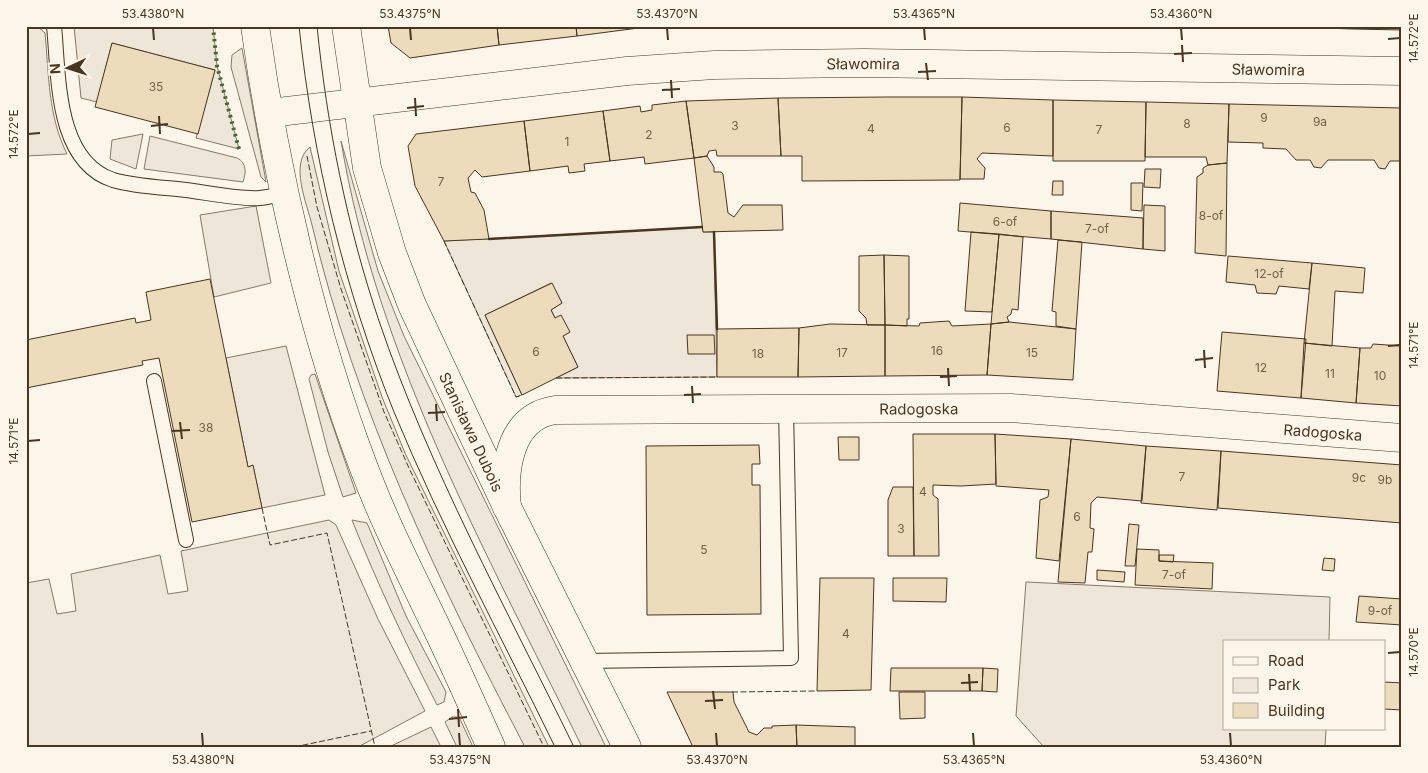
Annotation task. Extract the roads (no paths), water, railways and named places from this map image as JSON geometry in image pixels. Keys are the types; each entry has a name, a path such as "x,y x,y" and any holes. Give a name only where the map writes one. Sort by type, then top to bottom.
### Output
{"street":[{"path":"255,26 286,193 312,303 364,468 384,518 492,747"},
{"name":"Stanisława Dubois","path":"346,26 367,168 392,253 432,352 507,508 627,747"},
{"name":"Sławomira","path":"356,102 627,71 746,64 920,63 1402,71"},
{"path":"270,113 356,102"},
{"name":"Radogoska","path":"507,508 505,481 507,461 514,444 527,424 541,413 548,411 595,409 1011,408 1402,438"}],"lane":[{"path":"54,26 62,112 67,129 88,164 99,172 112,179 133,184 200,192 258,198 286,193"},
{"path":"154,381 186,540"},
{"path":"584,661 791,658 786,408"}],"tram line":[{"path":"299,26 305,76 322,174 346,270 376,365 431,497 555,747"},
{"path":"317,26 326,101 340,175 357,249 379,321 399,376 445,484 574,747"}]}
